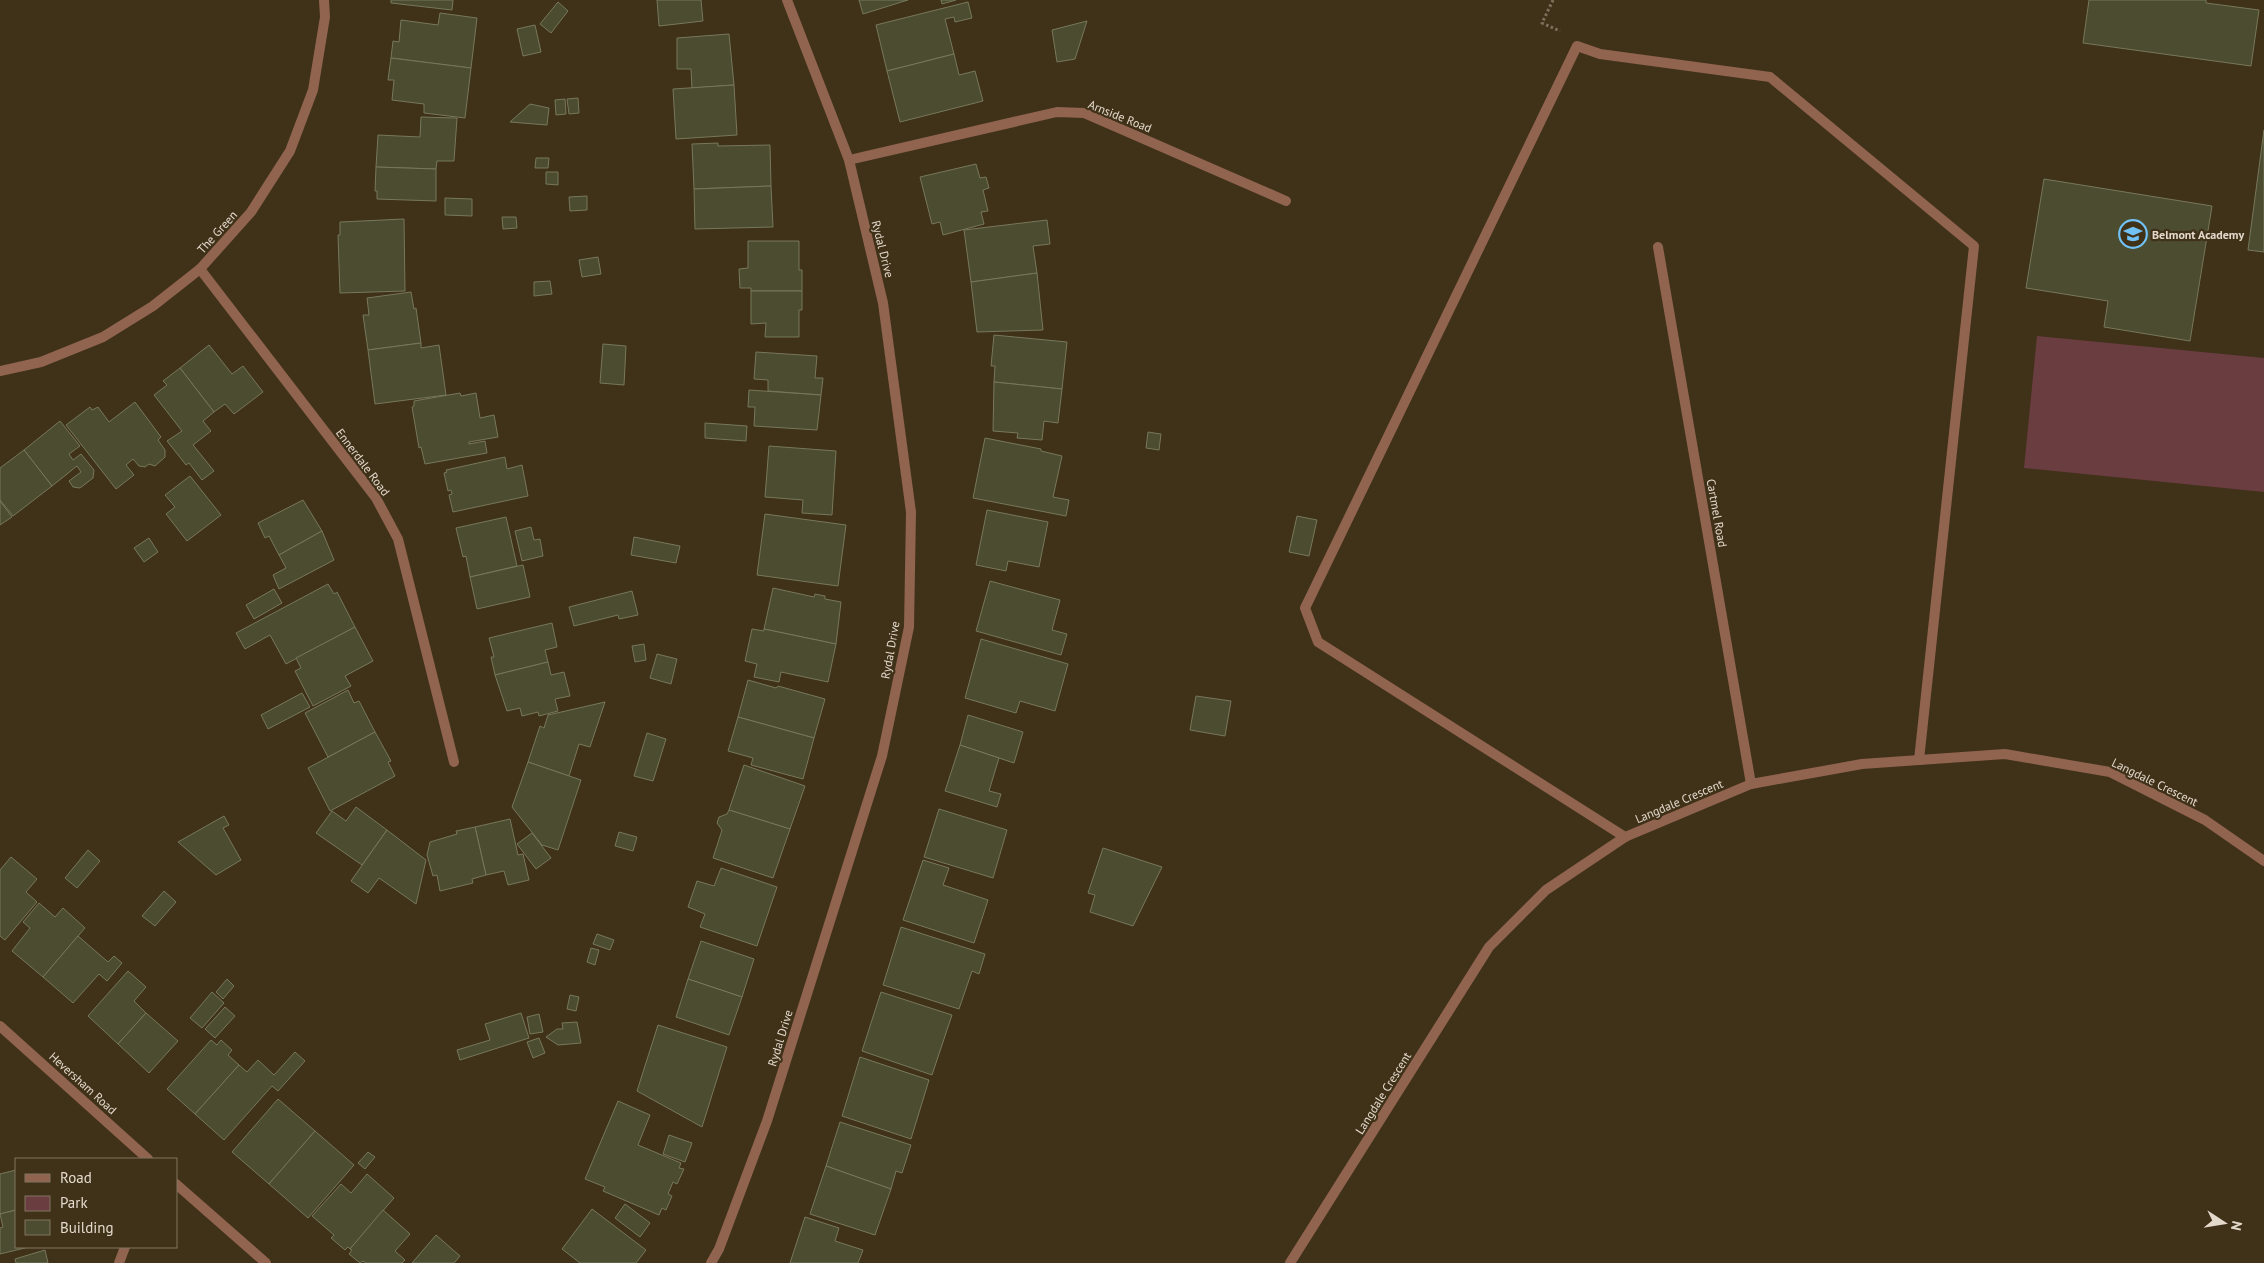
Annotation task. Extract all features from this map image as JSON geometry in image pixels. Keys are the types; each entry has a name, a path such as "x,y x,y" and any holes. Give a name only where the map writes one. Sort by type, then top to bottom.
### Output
{"street":[{"name":"The Green","path":"0,371 41,362 103,337 152,306 200,269 251,212 290,151 314,90 325,17 324,0"},
{"name":"Rydal Drive","path":"711,1263 719,1249 767,1121 882,756 909,627 911,512 883,303 849,160 787,0"},
{"path":"1625,837 1318,642 1305,608 1577,46 1600,54 1770,77 1974,246 1919,760"},
{"name":"Arnside Road","path":"849,160 1057,112 1084,114 1286,201"},
{"name":"Cartmel Road","path":"1658,247 1751,784"},
{"name":"Ennerdale Road","path":"200,269 376,498 398,539 454,762"},
{"name":"Langdale Crescent","path":"1290,1263 1489,947 1546,890 1625,837 1751,784 1862,764 2005,754 2110,772 2205,820 2264,861"},
{"name":"Heversham Road","path":"0,1026 147,1158"},
{"path":"178,1186 266,1263"},
{"path":"119,1263 125,1248"}],"path":[{"path":"1553,0 1542,23 1572,36 1577,46"}],"green space":[{"path":"2037,336 2264,358 2264,492 2024,468"}],"building":[{"path":"391,0 453,0 452,10 391,3"},
{"path":"657,0 701,0 703,21 659,26"},
{"path":"859,0 908,0 863,14"},
{"path":"941,0 956,0 942,4"},
{"path":"2089,0 2206,0 2206,3 2259,10 2251,66 2083,43"},
{"path":"558,2 568,11 551,33 540,24"},
{"path":"968,2 972,18 955,22 954,17 945,19 954,54 887,71 876,25"},
{"path":"440,13 477,18 471,68 391,58 393,41 399,42 401,20 438,25"},
{"path":"1087,21 1075,59 1057,62 1052,30"},
{"path":"535,25 541,52 523,56 517,29"},
{"path":"729,34 734,85 692,88 691,69 677,69 677,38"},
{"path":"954,54 959,75 975,71 983,101 900,122 887,71"},
{"path":"391,58 471,68 465,118 424,113 424,104 392,100 394,80 388,80"},
{"path":"734,85 737,135 676,139 673,89"},
{"path":"578,98 579,113 569,114 567,99"},
{"path":"565,99 566,114 556,115 555,100"},
{"path":"530,104 549,108 547,125 510,122"},
{"path":"421,117 457,118 454,161 437,161 436,169 376,167 378,135 420,137"},
{"path":"2264,130 2264,252 2248,250"},
{"path":"718,143 718,146 770,145 771,186 694,189 692,144"},
{"path":"536,158 549,158 548,168 535,168"},
{"path":"976,164 980,178 986,177 989,188 983,190 988,211 981,212 984,224 943,235 940,222 932,224 920,177"},
{"path":"376,167 436,169 436,201 377,199 377,191 375,191"},
{"path":"546,172 558,172 558,185 546,184"},
{"path":"2044,179 2212,206 2190,341 2104,327 2108,301 2026,288"},
{"path":"771,186 773,227 695,229 694,189"},
{"path":"587,196 587,210 570,211 569,197"},
{"path":"445,198 472,199 472,216 445,215"},
{"path":"502,217 516,217 517,228 503,229"},
{"path":"404,219 405,291 340,293 338,235 340,235 340,222"},
{"path":"1047,220 1050,244 1033,246 1037,273 971,282 964,230"},
{"path":"748,241 799,241 799,270 802,270 802,291 751,291 751,288 740,288 739,269 748,268"},
{"path":"598,257 601,274 582,277 579,260"},
{"path":"1037,273 1043,330 977,332 971,282"},
{"path":"550,281 552,294 534,296 534,282"},
{"path":"751,291 802,291 802,310 799,310 799,337 765,337 766,323 751,324"},
{"path":"411,292 414,309 416,308 421,343 368,350 363,315 369,315 367,298"},
{"path":"994,335 1067,342 1062,389 994,382 995,366 991,366"},
{"path":"421,343 421,348 439,345 446,395 375,404 368,350"},
{"path":"603,344 626,346 624,385 600,383"},
{"path":"209,345 232,374 243,366 263,392 234,414 225,404 214,412 180,368"},
{"path":"756,352 817,356 815,378 823,378 821,395 768,391 768,380 754,379"},
{"path":"180,368 214,412 203,421 211,431 193,445 214,471 202,480 189,463 186,465 167,441 182,431 154,395 167,385 163,381"},
{"path":"994,382 1062,389 1058,423 1044,421 1042,440 1017,438 1018,433 993,431"},
{"path":"749,390 821,395 817,430 754,426 755,407 748,407"},
{"path":"460,393 461,396 476,393 480,418 494,415 498,437 469,442 469,444 485,441 487,453 425,464 421,447 419,448 412,407 414,406 414,401"},
{"path":"135,402 161,437 158,440 165,450 165,457 155,466 149,464 145,467 139,466 133,459 126,465 134,475 116,489 66,425 90,407 92,410 98,407 109,422"},
{"path":"60,421 80,446 69,454 73,460 81,454 94,470 93,478 80,488 73,487 69,481 81,472 77,466 52,486 24,450"},
{"path":"705,423 747,426 746,441 705,438"},
{"path":"1148,432 1161,434 1159,450 1146,448"},
{"path":"985,438 1041,449 1041,451 1062,456 1053,497 1069,500 1066,516 973,498"},
{"path":"769,446 836,451 832,515 802,513 803,500 765,497"},
{"path":"24,450 52,486 13,516 0,500 0,468"},
{"path":"505,457 507,469 522,465 528,496 453,512 449,495 452,494 451,490 448,491 444,473 447,472 446,470"},
{"path":"190,476 221,515 187,541 166,514 175,507 165,495"},
{"path":"303,500 322,531 279,555 269,536 265,538 258,523"},
{"path":"0,501 12,517 0,525"},
{"path":"987,510 1048,522 1039,567 1008,561 1006,571 976,565"},
{"path":"765,514 846,525 838,586 757,575"},
{"path":"1297,516 1317,520 1309,556 1289,552"},
{"path":"506,517 517,566 470,577 466,556 463,557 456,528"},
{"path":"531,527 534,540 540,539 543,556 522,561 515,531"},
{"path":"322,531 334,560 279,589 273,575 286,568 279,555"},
{"path":"634,537 680,546 676,563 631,555"},
{"path":"149,538 158,552 144,562 134,548"},
{"path":"523,565 530,597 477,609 470,577"},
{"path":"990,581 1060,600 1052,630 1067,634 1061,655 976,631"},
{"path":"328,584 334,594 337,592 355,627 286,664 270,635 245,649 236,633"},
{"path":"773,588 814,597 815,594 825,596 825,599 841,602 836,644 764,629"},
{"path":"274,589 282,603 254,619 246,605"},
{"path":"632,591 638,615 619,619 618,615 574,626 569,607"},
{"path":"552,623 557,647 545,650 548,662 495,675 491,657 494,657 489,638"},
{"path":"355,627 373,661 345,676 351,686 313,706 295,671 301,668 296,658"},
{"path":"752,629 764,631 764,629 836,644 828,682 781,672 779,682 754,677 757,664 745,661"},
{"path":"981,639 1068,664 1055,711 1020,701 1016,713 965,698"},
{"path":"644,644 646,660 635,662 632,646"},
{"path":"657,654 677,659 671,684 650,678"},
{"path":"548,662 551,675 564,672 570,696 555,699 558,711 539,716 538,712 522,716 520,708 507,711 495,675"},
{"path":"748,680 825,699 814,738 738,717"},
{"path":"348,690 354,703 359,701 375,732 328,757 305,713"},
{"path":"302,693 310,707 268,729 261,715"},
{"path":"1196,696 1231,701 1225,736 1190,730"},
{"path":"605,702 590,747 579,744 569,776 528,762 540,726 544,728 548,715"},
{"path":"968,715 1023,732 1014,763 960,745"},
{"path":"738,717 814,738 803,779 751,765 753,758 728,751"},
{"path":"375,732 391,761 388,762 395,776 330,811 308,768"},
{"path":"647,733 666,739 653,781 634,776"},
{"path":"960,745 999,758 989,791 1001,794 997,807 945,791"},
{"path":"528,762 581,780 558,850 542,845 512,807"},
{"path":"744,765 805,786 790,829 729,810"},
{"path":"356,807 387,830 362,865 316,833 332,811 346,821"},
{"path":"939,809 1007,830 993,878 924,857"},
{"path":"729,810 790,829 773,878 713,858 722,830 717,823 719,817 727,814"},
{"path":"224,816 229,825 223,828 241,860 216,875 178,842"},
{"path":"510,819 518,855 523,854 529,880 508,885 504,871 486,875 475,827"},
{"path":"475,827 486,875 472,879 473,883 440,891 437,875 433,876 427,855 430,842 457,834 456,831"},
{"path":"387,830 426,860 416,904 379,878 368,893 351,881"},
{"path":"619,832 637,837 633,851 615,846"},
{"path":"532,833 551,858 536,869 517,844"},
{"path":"1103,848 1162,867 1133,926 1090,912 1095,895 1088,893"},
{"path":"88,850 100,861 77,888 65,878"},
{"path":"11,857 37,879 26,892 37,902 5,940 0,936 0,870"},
{"path":"923,860 949,868 943,885 988,900 974,943 903,920"},
{"path":"721,868 777,887 757,946 700,927 705,914 688,907 697,881 714,886"},
{"path":"164,891 176,902 155,926 142,916"},
{"path":"39,903 55,917 63,908 85,928 43,977 12,951 30,928 23,922"},
{"path":"901,927 985,954 979,974 972,971 959,1009 883,985"},
{"path":"597,934 614,940 610,950 593,944"},
{"path":"78,936 108,962 114,956 122,963 107,981 99,974 73,1003 43,977"},
{"path":"701,941 754,959 742,997 688,979"},
{"path":"591,948 599,950 595,965 587,962"},
{"path":"128,971 146,987 134,1001 146,1013 118,1044 88,1016"},
{"path":"227,979 234,986 223,999 216,992"},
{"path":"688,979 742,997 729,1035 676,1017"},
{"path":"212,992 224,1003 202,1028 190,1018"},
{"path":"881,992 952,1015 932,1075 862,1051"},
{"path":"570,995 579,997 576,1011 567,1009"},
{"path":"225,1007 235,1016 215,1038 205,1029"},
{"path":"146,1013 178,1041 149,1073 118,1044"},
{"path":"521,1013 529,1038 460,1060 457,1050 490,1040 485,1024"},
{"path":"539,1014 543,1032 530,1034 527,1017"},
{"path":"577,1022 581,1043 558,1045 546,1037 557,1029 563,1029 562,1023"},
{"path":"658,1025 727,1047 702,1127 637,1091"},
{"path":"539,1038 545,1053 533,1058 527,1042"},
{"path":"211,1040 217,1045 221,1040 232,1050 228,1055 239,1065 195,1114 167,1089"},
{"path":"295,1052 305,1061 278,1091 272,1086 224,1140 195,1114 239,1065 247,1072 258,1060 274,1075"},
{"path":"860,1057 929,1080 911,1139 842,1116"},
{"path":"278,1099 315,1131 269,1184 232,1152"},
{"path":"618,1101 650,1115 638,1145 681,1163 679,1168 684,1169 677,1184 673,1182 668,1194 672,1196 666,1210 662,1208 659,1215 603,1191 605,1187 585,1179"},
{"path":"840,1122 911,1145 902,1173 896,1171 891,1189 826,1166"},
{"path":"315,1131 354,1165 308,1218 269,1184"},
{"path":"669,1135 692,1143 685,1162 663,1154"},
{"path":"368,1152 375,1157 365,1169 358,1163"},
{"path":"826,1166 891,1189 875,1235 810,1214"},
{"path":"15,1170 15,1210 0,1214 0,1174"},
{"path":"367,1174 394,1198 350,1249 348,1247 345,1250 331,1238 334,1235 312,1216 341,1184 351,1193"},
{"path":"625,1204 650,1223 640,1237 615,1218"},
{"path":"592,1209 646,1250 636,1263 580,1263 562,1249"},
{"path":"15,1210 15,1248 25,1248 0,1254 0,1228 3,1227 0,1214"},
{"path":"383,1210 410,1234 395,1251 405,1260 402,1263 366,1263 363,1261 360,1263 349,1254 352,1250 350,1249"},
{"path":"805,1217 839,1228 835,1241 863,1250 858,1263 790,1263"},
{"path":"436,1235 460,1256 454,1263 412,1263"},
{"path":"45,1250 48,1263 16,1263 15,1259"}],"place":[{"name":"Belmont Academy","path":"2133,234"}]}
